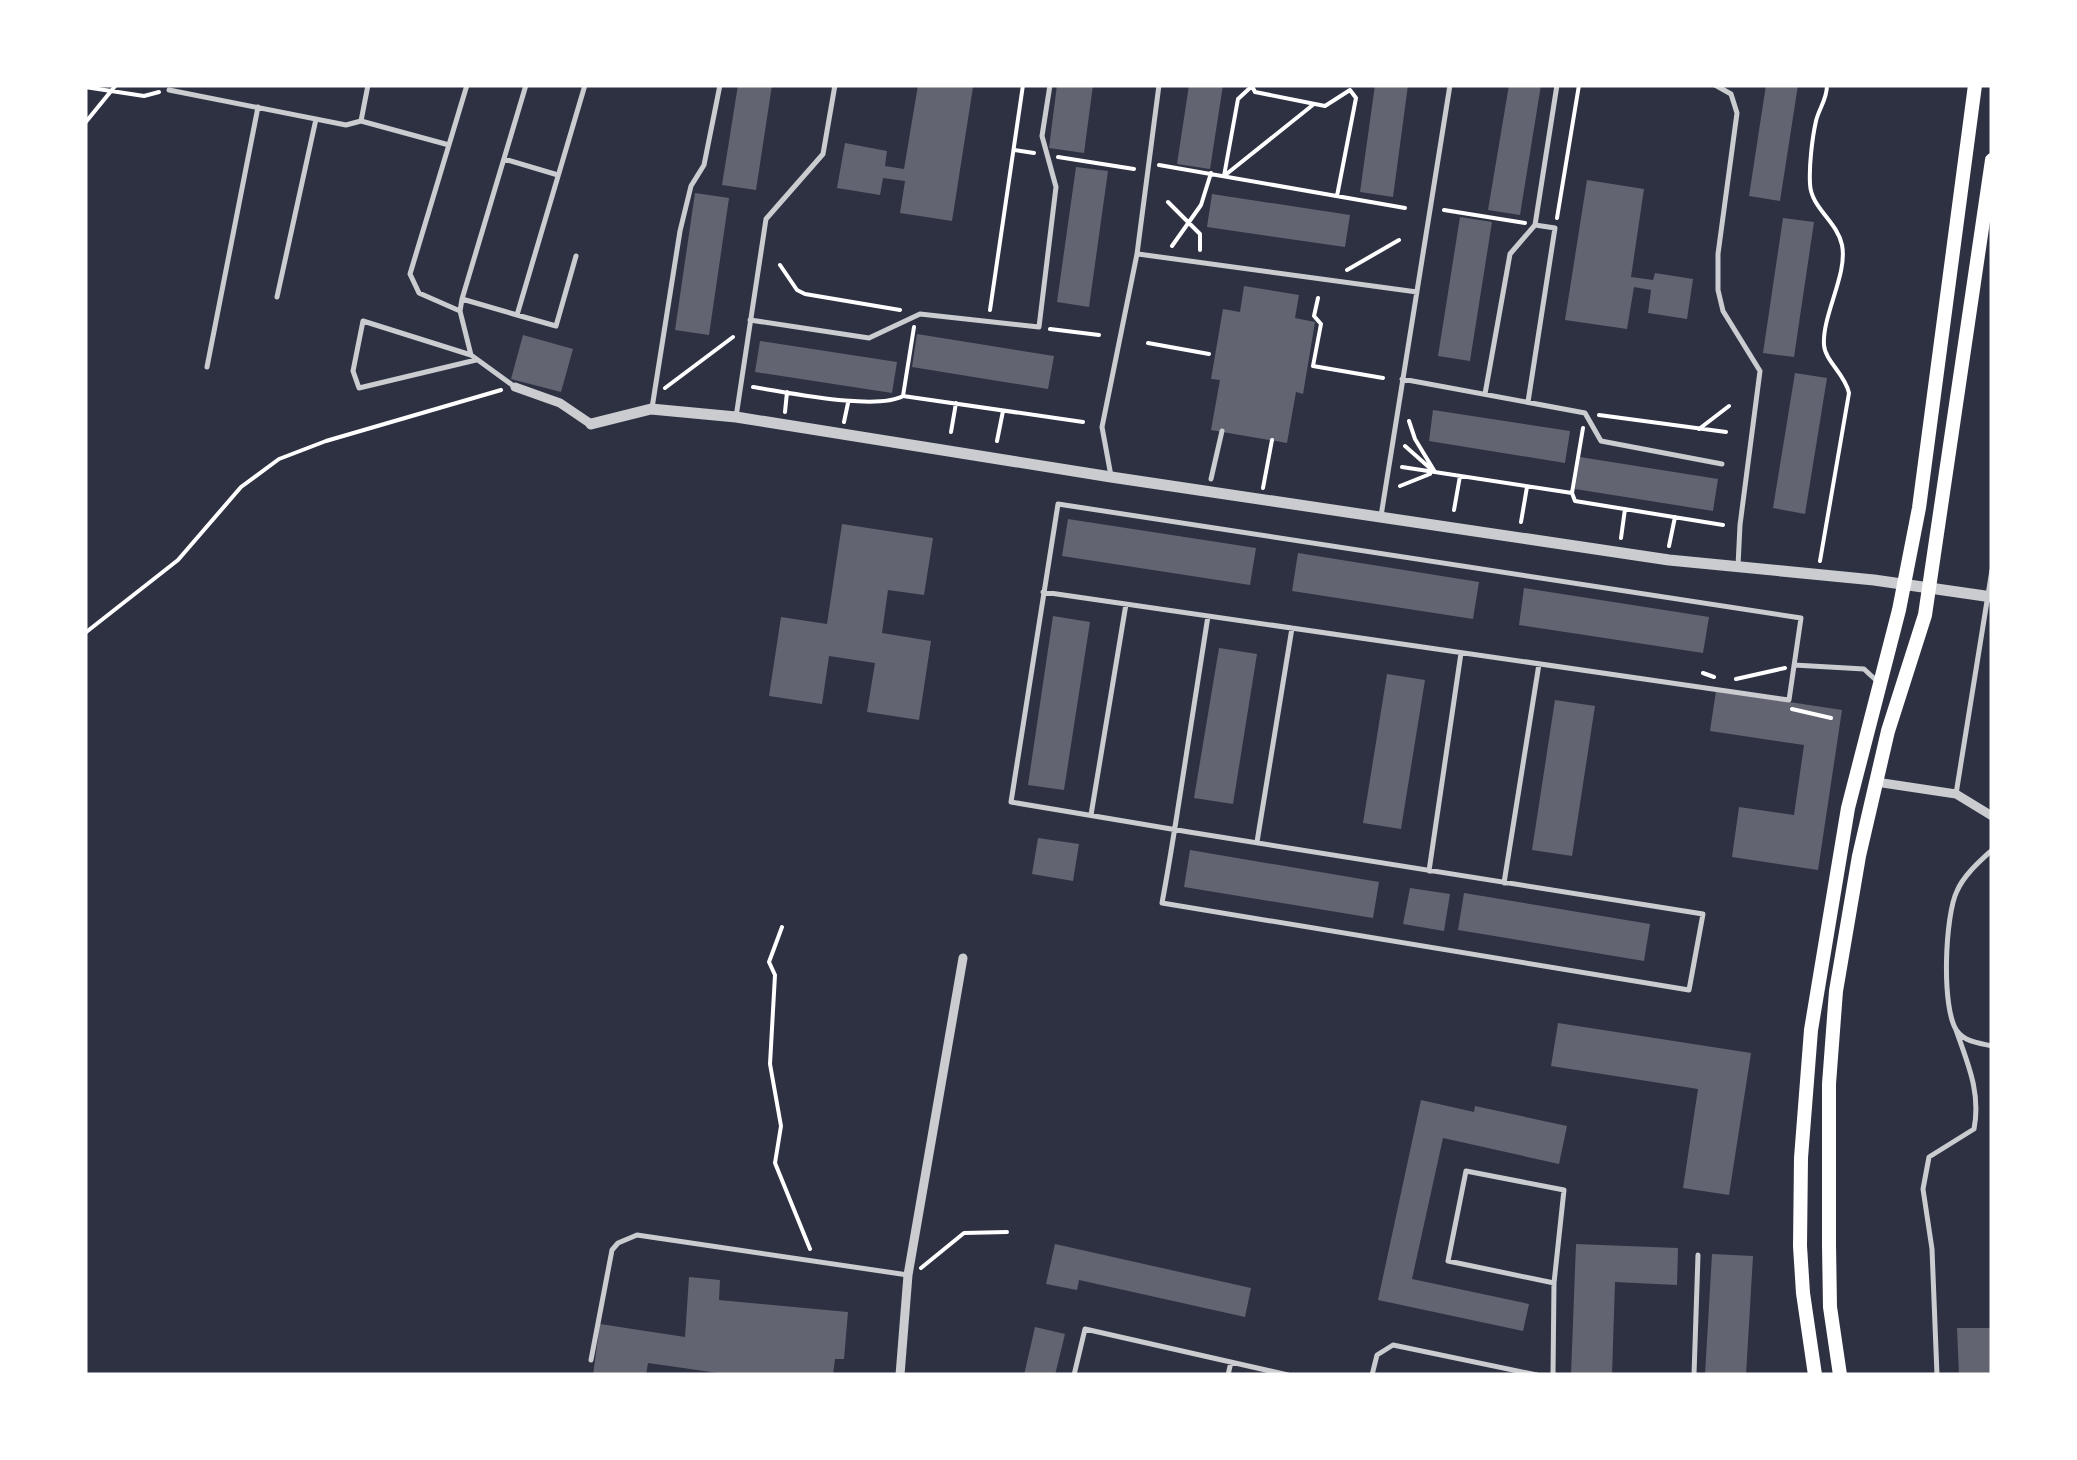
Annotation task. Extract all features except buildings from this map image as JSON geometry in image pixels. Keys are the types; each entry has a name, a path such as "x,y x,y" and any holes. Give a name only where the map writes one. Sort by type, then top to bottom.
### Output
{"main road":[{"path":"1815,1375 1802,1294 1800,1246 1807,1076 1835,875 1903,586 1928,448 1975,85"},
{"path":"1840,1375 1830,1307 1829,1084 1836,991 1876,782 1929,590 1992,160"}],"street":[{"path":"515,386 560,403 591,424 652,409 736,417 1111,477 1738,569 1818,574 1989,597"},
{"path":"1876,782 1956,794 1992,816"},
{"path":"900,1375 908,1275 963,958"}],"lane":[{"path":"361,120 368,85"},
{"path":"460,312 419,292 410,274 467,85"},
{"path":"470,355 460,312 462,299 526,85"},
{"path":"517,316 585,85"},
{"path":"652,409 680,231 691,186 704,165 720,85"},
{"path":"736,417 766,219 823,154 835,85"},
{"path":"750,320 869,338 918,314 1039,327 1056,187 1042,136 1050,85"},
{"path":"1111,477 1102,427 1138,254 1159,85"},
{"path":"1381,516 1450,85"},
{"path":"1486,394 1510,254 1535,224 1557,85"},
{"path":"1715,85 1731,94 1737,113 1718,254 1718,290 1723,311 1760,371 1738,569"},
{"path":"169,90 346,125 361,120 449,146"},
{"path":"207,367 258,107"},
{"path":"277,296 316,119"},
{"path":"504,159 558,176"},
{"path":"1528,402 1555,228 1535,224"},
{"path":"1138,254 1418,292"},
{"path":"462,299 556,326 576,256"},
{"path":"478,360 359,388 353,371 363,321 470,355 478,360 515,386"},
{"path":"1402,378 1585,413 1601,441 1722,464"},
{"path":"1212,479 1222,432"},
{"path":"1044,592 1789,700 1801,618 1058,504 1044,592 1011,802 1174,830 1702,914 1690,990 1162,903 1174,830 1208,616"},
{"path":"1956,794 1992,570"},
{"path":"1091,816 1126,604"},
{"path":"1257,843 1292,628"},
{"path":"1429,870 1461,653"},
{"path":"1504,883 1539,664"},
{"path":"1794,665 1864,669 1878,682"},
{"path":"1937,1375 1932,1249 1923,1189 1928,1156 1974,1129 1978,1109 1976,1088 1950,1009 1951,907 1968,874 1992,850"},
{"path":"1956,1030 1970,1042 1992,1046"},
{"path":"1553,1375 1554,1283 1564,1190 1466,1171 1448,1261 1554,1283"},
{"path":"590,1360 607,1262 618,1242 637,1235 908,1275"},
{"path":"1694,1375 1698,1255"},
{"path":"1074,1375 1084,1329 1288,1375"},
{"path":"1372,1375 1376,1355 1393,1344 1537,1375"},
{"path":"1228,1375 1231,1362"}],"path":[{"path":"988,319 1024,85"},
{"path":"1555,228 1578,85"},
{"path":"1818,574 1848,393 1844,376 1830,360 1824,344 1843,246 1835,226 1815,202 1810,186 1816,118 1828,85"},
{"path":"85,86 114,87 126,94 144,96 169,90"},
{"path":"1224,176 1238,99 1252,86 1255,92 1324,106 1350,90 1356,98 1338,196"},
{"path":"85,123 114,87"},
{"path":"1224,176 1314,104"},
{"path":"1014,150 1134,168"},
{"path":"1154,164 1406,208"},
{"path":"1172,246 1201,205 1211,174"},
{"path":"1168,202 1200,234 1200,250"},
{"path":"1444,210 1535,224"},
{"path":"1347,270 1399,240"},
{"path":"780,265 796,290 804,294 918,314 904,396"},
{"path":"1318,298 1314,316 1320,324 1313,366 1383,378"},
{"path":"1039,327 1099,336"},
{"path":"661,391 733,337"},
{"path":"1148,342 1209,354"},
{"path":"85,633 178,560 240,487 280,459 326,441 515,386"},
{"path":"750,387 848,402 893,402 904,396 1084,422"},
{"path":"784,412 788,392"},
{"path":"844,422 848,402"},
{"path":"951,432 956,403"},
{"path":"1699,429 1729,406"},
{"path":"997,441 1003,411"},
{"path":"1723,525 1575,501 1572,492 1585,413 1726,432"},
{"path":"1409,421 1414,438 1435,472"},
{"path":"1262,488 1272,440"},
{"path":"1404,446 1435,472"},
{"path":"1402,466 1572,492"},
{"path":"1400,486 1435,472"},
{"path":"1454,510 1460,476"},
{"path":"1521,522 1527,486"},
{"path":"1621,538 1625,509"},
{"path":"1670,546 1675,517"},
{"path":"1726,682 1794,665"},
{"path":"1800,712 1831,718"},
{"path":"782,927 769,962 775,975 770,1064 781,1126 774,1163 816,1264"},
{"path":"908,1275 964,1233 1007,1232"}]}
